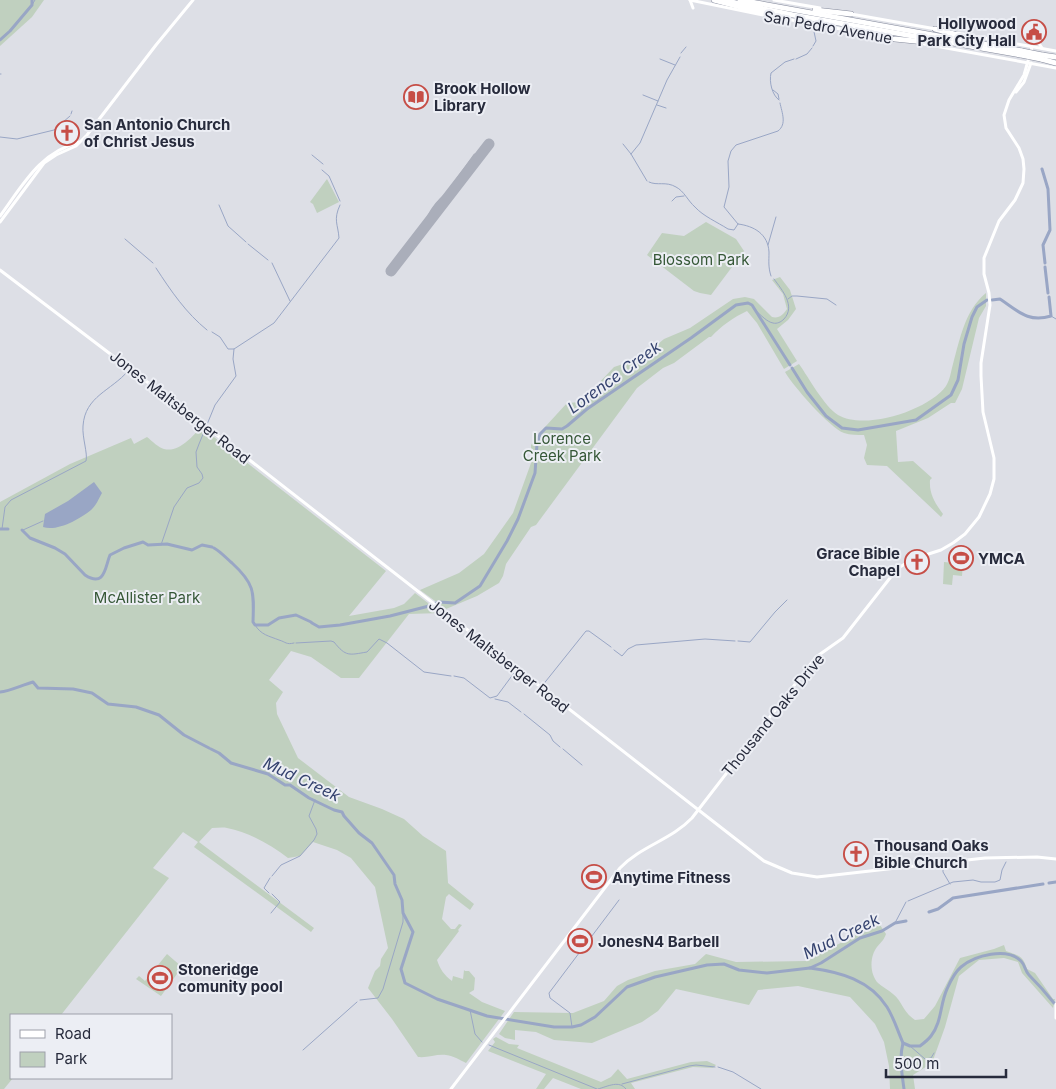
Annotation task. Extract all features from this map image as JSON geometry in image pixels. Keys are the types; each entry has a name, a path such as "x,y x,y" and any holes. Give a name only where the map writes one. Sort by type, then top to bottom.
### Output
{"highway":[{"path":"714,0 786,19"},
{"path":"722,0 989,50 1020,55 1044,53 1056,56"},
{"path":"740,0 1000,47"},
{"path":"758,4 851,14"},
{"path":"935,29 1000,47 1020,55"},
{"path":"895,39 989,50"},
{"path":"1044,53 1056,62"}],"main road":[{"path":"0,216 39,164 80,142 87,135 193,0"},
{"path":"690,0 695,7 706,2"},
{"name":"San Pedro Avenue","path":"690,0 895,39 1020,55 1034,47 1044,53 1056,51"},
{"name":"San Pedro Avenue","path":"774,0 935,29 1020,55 1030,63 1056,68"},
{"path":"1038,42 1044,53"},
{"name":"Thousand Oaks Drive","path":"451,1089 625,862 641,850 672,835 687,823 816,657 844,638 895,572 909,561 941,550 953,543 971,527 985,508 992,489 995,464 983,412 981,390 981,363 990,301 984,274 984,258 999,221 1018,195 1024,178 1024,164 1021,154 1004,121 1007,106 1013,95 1023,84 1034,47"},
{"path":"1040,65 1036,61 1038,53 1041,50 1044,53"},
{"path":"1020,55 1028,70 1040,65"},
{"path":"0,222 47,159"},
{"name":"Jones Maltsberger Road","path":"0,270 202,424 764,861 787,872 810,876 828,876 984,858 1037,857 1056,859"},
{"path":"1056,1004 1056,1018"}],"green space":[{"path":"0,0 44,0 32,17 0,46"},
{"path":"327,179 339,202 317,213 310,202"},
{"name":"Blossom Park","path":"706,222 736,239 744,251 711,295 694,291 647,255 662,233 684,236"},
{"name":"Lorence Creek Park","path":"780,277 790,290 796,309 788,320 777,329 797,361 784,369 757,323 747,311 737,316 711,337 674,363 663,368 637,388 536,525 531,527 506,564 499,583 477,596 446,609 420,590 459,573 484,554 513,513 531,463 531,445 567,403 581,402 614,367 641,358 664,339 690,328 733,299 745,297 754,299 772,317 781,316 787,309 783,294 772,280"},
{"path":"986,293 986,306 979,318 962,389 955,403 951,403 928,418 896,431 898,462 913,461 932,478 930,480 930,490 943,514 941,517 887,466 867,465 864,458 867,445 864,435 851,435 838,430 803,396 785,372 799,364 827,405 838,415 864,421 896,416 926,403 938,395 946,386 968,316"},
{"name":"McAllister Park","path":"201,427 386,571 349,616 394,608 404,604 415,593 441,613 409,614 359,678 341,678 311,657 291,651 269,680 283,692 276,703 277,714 298,758 349,797 404,819 423,836 446,851 448,883 474,904 470,910 449,894 446,897 442,919 451,929 455,929 459,924 462,925 437,960 441,969 452,981 453,976 463,979 464,970 469,971 475,978 474,990 469,993 482,1002 505,1011 466,1063 446,1055 418,1057 368,988 388,948 375,887 351,858 337,850 313,842 300,856 288,858 274,848 243,833 225,828 212,828 199,842 314,928 311,932 194,847 198,842 183,832 153,868 169,878 62,1014 10,1014 10,1079 12,1079 4,1089 0,1089 0,502 70,464 131,438 134,444 147,437 160,447 170,450 185,443"},
{"path":"944,562 953,563 953,568 954,563 963,563 962,576 953,575 952,585 943,584"},
{"path":"875,925 880,925 886,934 873,955 872,970 875,979 896,997 907,1013 915,1020 924,1019 935,1006 960,958 1004,945 1006,951 1020,957 1027,969 1035,973 1053,999 1055,999 1053,1008 1022,973 1018,962 1004,958 979,960 959,976 945,1027 932,1063 913,1075 915,1089 890,1089 889,1066 884,1042 875,1024 850,997 798,986 758,990 749,1005 676,989 658,1011 642,1022 592,1043 554,1040 536,1032 515,1030 515,1040 505,1038 499,1034 514,1012 573,1013 604,1001 617,986 628,980 655,971 695,964 706,954 736,962 806,961"},
{"path":"167,954 182,967 161,996 136,979 139,976 145,981"},
{"path":"496,1037 509,1044 519,1045 517,1048 601,1082 611,1077 618,1069 627,1079 691,1062 707,1061 716,1065 713,1068 693,1067 631,1083 635,1089 581,1089 553,1078 544,1089 536,1089 546,1074 488,1051 495,1042 493,1039"}],"water":[{"path":"94,482 102,493 91,510 75,521 61,526 55,528 43,527 45,514 68,501"}],"waterway":[{"path":"0,40 32,5 32,0"},
{"path":"32,5 35,0"},
{"path":"813,27 816,41 813,46"},
{"path":"681,53 686,47"},
{"path":"796,59 807,54 812,48"},
{"path":"631,154 640,143 667,80 680,57"},
{"path":"660,59 675,65"},
{"path":"779,100 772,88 771,73 785,62 794,59"},
{"path":"773,90 778,94 779,99"},
{"path":"643,95 658,101"},
{"path":"771,276 766,240 755,229 738,224 724,207 729,187 728,161 731,151 736,145 778,131 783,122 780,103"},
{"path":"657,105 666,108"},
{"path":"0,137 17,139 54,130 70,116"},
{"path":"623,144 647,181"},
{"path":"312,155 323,164"},
{"name":"Lorence Creek","path":"1042,169 1048,189 1050,230 1043,245 1045,263"},
{"path":"322,170 329,176 340,201"},
{"path":"649,182 669,184 676,187 702,213 728,229 734,230 738,224"},
{"path":"672,201 676,197 684,196"},
{"path":"219,205 228,226 246,242"},
{"path":"212,332 220,337 228,349 234,349 274,323 339,238 336,218 340,205"},
{"path":"768,245 776,217"},
{"path":"125,239 153,263"},
{"path":"248,244 268,260"},
{"path":"272,263 290,301"},
{"name":"Lorence Creek","path":"1045,267 1048,293"},
{"path":"156,268 186,309 207,330"},
{"path":"756,311 766,320 774,323 782,321 787,314 789,309 786,298 774,279"},
{"path":"788,299 792,296 827,299 836,305"},
{"name":"Lorence Creek","path":"992,300 1000,299 1024,315 1043,318 1051,316 1049,297"},
{"name":"Lorence Creek","path":"792,368 807,392 826,416 842,428 858,430 916,420 951,395 958,380 964,344 972,317 977,307 987,300"},
{"name":"Lorence Creek","path":"312,623 319,627 340,625 390,616 439,602 455,603 480,586 518,519 535,473 537,444 540,434 546,428 562,429 567,426 587,409 736,305 748,303 752,305 790,365"},
{"name":"Lorence Creek","path":"1051,316 1056,319"},
{"path":"161,545 174,507 187,488 199,483 203,478 197,467 196,452 215,405 236,376 233,359 234,349"},
{"path":"2,529 5,507 11,500 86,461 83,426 88,408 128,371"},
{"path":"23,530 43,521"},
{"name":"Lorence Creek","path":"0,529 8,529"},
{"name":"Lorence Creek","path":"22,530 30,538 65,554 85,575 97,579 103,574 110,555 143,542 148,545 167,544 192,550 202,545 212,547"},
{"name":"Lorence Creek","path":"214,548 240,570 249,583 252,589 253,622 255,625 268,625 279,618 296,615 311,622"},
{"path":"738,641 750,642 787,600"},
{"path":"255,625 266,635 288,643 294,643"},
{"path":"542,686 586,631 589,631 611,647"},
{"path":"296,643 331,641 345,653 352,654 367,652 379,639 387,643 424,672 451,676"},
{"path":"614,650 622,656 628,649 636,645 705,639 735,641"},
{"path":"454,676 464,678 490,698 497,696 514,673 529,685"},
{"name":"Mud Creek","path":"0,692 33,682 38,688 73,689 92,693 108,704 136,707 159,715 184,735 209,748"},
{"path":"495,699 508,702 521,712"},
{"path":"524,714 550,735 553,741 560,747"},
{"name":"Mud Creek","path":"211,749 231,763 268,774 285,785 290,785 309,798 342,812 359,833 372,843 394,875 395,884 402,900 403,913 413,932 401,969 405,983 437,999 487,1016 554,1027 581,1025 595,1017 627,987 655,977 707,965 724,964 739,970 767,973 810,968 860,938 882,931 895,923 906,921"},
{"path":"563,749 582,765"},
{"path":"272,876 281,865 300,856 314,840 317,834 316,829 309,816 315,800"},
{"path":"908,901 953,882 973,880 995,882 1000,880 1006,862"},
{"path":"943,866 943,872 950,884"},
{"path":"269,893 264,888 270,878"},
{"name":"Mud Creek","path":"1049,883 1056,882"},
{"name":"Mud Creek","path":"929,912 938,909 953,898 1043,884"},
{"path":"271,913 280,902 272,894"},
{"path":"572,1027 570,1013 550,998 549,993 619,900"},
{"path":"895,923 906,902"},
{"path":"360,1000 378,998 383,989 403,922 403,913"},
{"path":"810,968 843,975 872,990 887,1007 903,1043 910,1046 920,1046 929,1039 935,1031 951,980 961,967 982,956 1008,954 1015,957 1021,961 1028,973 1054,1003"},
{"path":"303,1050 357,1002"},
{"path":"470,1010 475,1034 482,1042"},
{"path":"903,1043 901,1060 904,1089"},
{"path":"489,1045 597,1089"},
{"path":"910,1046 925,1059 931,1058 934,1053"},
{"path":"622,1084 689,1066 715,1067"},
{"path":"718,1067 733,1072 761,1089"},
{"path":"598,1089 617,1084 626,1089"}],"taxiway":[{"path":"431,220 429,217 434,208 447,195 475,156"}],"runway":[{"path":"391,271 489,144"}],"place":[{"name":"Hollywood Park City Hall","path":"1034,32"},
{"name":"Brook Hollow Library","path":"416,97"},
{"name":"San Antonio Church of Christ Jesus","path":"67,133"},
{"name":"YMCA","path":"961,558"},
{"name":"Grace Bible Chapel","path":"917,562"},
{"name":"Thousand Oaks Bible Church","path":"856,854"},
{"name":"Anytime Fitness","path":"594,877"},
{"name":"JonesN4 Barbell","path":"580,941"},
{"name":"Stoneridge comunity pool","path":"160,978"}]}
